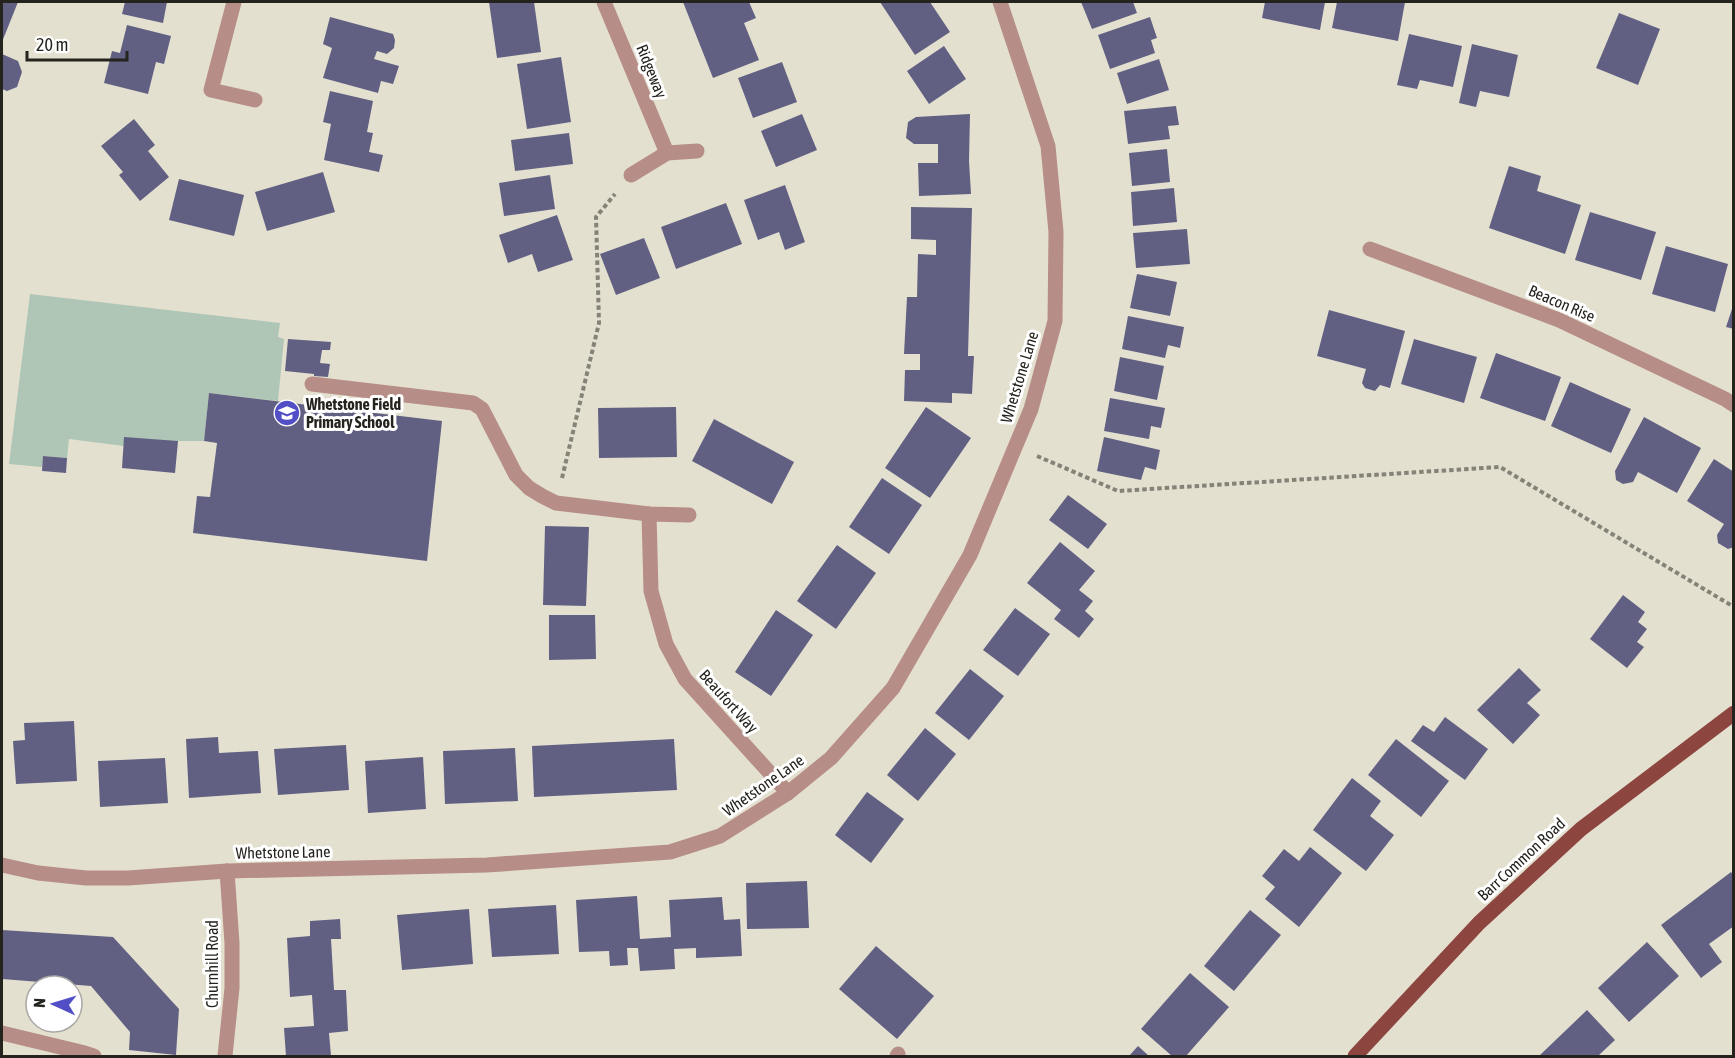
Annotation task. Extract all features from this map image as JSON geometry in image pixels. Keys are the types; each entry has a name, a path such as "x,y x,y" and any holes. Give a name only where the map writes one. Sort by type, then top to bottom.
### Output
{"main road":[{"name":"Barr Common Road","path":"1355,1056 1479,923 1581,829 1734,713"}],"street":[{"path":"234,2 211,90 255,100"},
{"name":"Ridgeway","path":"604,2 667,153"},
{"name":"Whetstone Lane","path":"2,865 38,873 86,878 128,878 227,872 487,865 670,852 720,836 788,793 831,758 893,688 970,555 1031,409 1055,321 1056,232 1048,146 1000,2"},
{"path":"631,175 667,153 697,151"},
{"name":"Beacon Rise","path":"1370,249 1559,320 1734,405"},
{"path":"312,384 473,402 482,409 516,475 529,488 542,496 556,503 649,514 689,515"},
{"name":"Beaufort Way","path":"649,514 651,591 666,644 685,680 788,793"},
{"name":"Churnhill Road","path":"225,1056 232,988 232,943 227,872"},
{"path":"2,1033 94,1056"}],"path":[{"path":"556,503 599,323 596,217 631,175"},
{"path":"1016,446 1118,491 1500,466 1734,607"}],"green space":[{"path":"30,294 280,323 278,337 284,339 278,401 209,393 204,441 124,446 69,439 67,458 44,456 42,467 9,464"}],"building":[{"path":"2,2 18,2 2,42"},
{"path":"125,2 167,2 163,23 122,14"},
{"path":"489,2 534,2 541,52 497,58"},
{"path":"683,2 749,2 756,18 744,23 759,60 713,78"},
{"path":"880,2 930,2 950,32 915,55"},
{"path":"1081,2 1133,2 1137,13 1092,29"},
{"path":"1265,2 1325,2 1320,30 1262,18"},
{"path":"1337,2 1405,2 1398,41 1332,28"},
{"path":"1619,13 1660,29 1638,85 1596,68"},
{"path":"330,17 393,34 394,48 387,54 377,51 374,59 399,66 393,84 381,81 378,93 323,78 332,48 323,44"},
{"path":"1150,17 1157,38 1151,40 1155,53 1110,69 1098,35"},
{"path":"127,25 171,36 164,64 156,62 148,94 104,83 112,51 120,53"},
{"path":"1409,34 1462,46 1453,87 1420,80 1417,89 1397,85"},
{"path":"1472,44 1518,55 1509,97 1480,91 1476,107 1459,103"},
{"path":"944,46 966,79 929,104 907,71"},
{"path":"2,54 18,61 22,72 17,87 7,91 2,89"},
{"path":"561,57 571,122 527,129 517,64"},
{"path":"1159,59 1169,90 1127,104 1117,73"},
{"path":"782,62 797,102 753,118 738,78"},
{"path":"330,91 373,101 367,132 373,133 369,152 383,155 379,172 324,160 331,124 323,122"},
{"path":"1176,106 1179,125 1168,126 1170,139 1128,144 1124,111"},
{"path":"802,114 817,150 776,167 761,131"},
{"path":"970,114 971,194 919,196 918,163 938,163 938,144 914,144 906,138 908,122 916,117"},
{"path":"134,119 155,145 148,151 169,177 140,201 119,175 123,172 101,146"},
{"path":"569,133 573,164 515,171 511,140"},
{"path":"1167,149 1170,182 1132,186 1129,153"},
{"path":"1509,166 1541,176 1537,191 1581,205 1565,254 1489,228"},
{"path":"323,172 335,212 267,231 255,192"},
{"path":"550,175 555,209 504,216 499,183"},
{"path":"179,179 244,195 234,236 169,220"},
{"path":"785,185 805,242 785,250 779,232 758,240 744,200"},
{"path":"1174,188 1177,222 1133,226 1131,192"},
{"path":"726,203 742,244 676,269 661,227"},
{"path":"911,207 972,208 968,356 974,356 972,394 952,393 952,403 904,401 905,370 920,370 920,354 904,354 907,297 917,297 918,254 936,255 936,240 911,239"},
{"path":"1590,212 1656,232 1641,280 1575,260"},
{"path":"557,215 573,260 538,272 532,254 508,263 499,235"},
{"path":"1187,229 1190,264 1136,268 1133,233"},
{"path":"644,238 660,278 616,295 600,254"},
{"path":"1666,246 1728,264 1715,312 1652,294"},
{"path":"1137,274 1177,282 1170,316 1130,308"},
{"path":"1734,303 1734,329 1726,327"},
{"path":"1329,310 1405,331 1390,388 1380,385 1375,391 1365,388 1362,383 1366,369 1317,356"},
{"path":"1128,316 1184,327 1180,348 1168,345 1165,358 1122,349"},
{"path":"288,339 331,342 330,350 322,350 320,363 330,364 328,377 285,371"},
{"path":"1414,339 1477,357 1464,403 1401,384"},
{"path":"1496,353 1561,377 1545,421 1480,398"},
{"path":"1120,357 1164,366 1157,400 1114,391"},
{"path":"1570,382 1631,409 1611,453 1551,426"},
{"path":"209,393 442,421 427,561 193,533 197,496 210,497 217,443 204,441"},
{"path":"1110,398 1165,408 1161,428 1151,426 1149,439 1104,431"},
{"path":"676,407 677,457 599,458 598,408"},
{"path":"926,407 971,438 930,498 885,468"},
{"path":"1644,417 1701,448 1677,493 1638,472 1633,482 1623,484 1616,480 1615,471"},
{"path":"714,419 794,462 772,504 692,461"},
{"path":"124,437 178,441 175,473 122,468"},
{"path":"1104,437 1160,450 1156,470 1145,467 1141,480 1097,471"},
{"path":"43,456 67,458 66,473 42,471"},
{"path":"1714,459 1734,472 1734,547 1728,549 1718,543 1717,535 1724,524 1687,501"},
{"path":"882,478 922,505 889,554 849,527"},
{"path":"1068,495 1107,524 1088,549 1049,520"},
{"path":"545,526 589,527 586,606 543,605"},
{"path":"1060,542 1095,571 1079,590 1093,601 1085,611 1094,619 1079,638 1054,619 1061,610 1027,583"},
{"path":"837,545 876,573 836,629 797,601"},
{"path":"1623,595 1645,612 1638,622 1647,629 1637,642 1644,647 1627,668 1590,639"},
{"path":"1015,608 1050,634 1018,676 983,650"},
{"path":"776,610 813,635 771,696 735,672"},
{"path":"549,615 595,615 596,659 549,660"},
{"path":"1519,668 1541,690 1527,703 1540,715 1513,744 1477,710"},
{"path":"970,669 1004,696 969,740 935,713"},
{"path":"1445,717 1488,749 1465,780 1411,741 1423,725 1434,732"},
{"path":"74,721 77,781 16,784 13,741 25,740 24,723"},
{"path":"925,728 956,754 918,801 887,775"},
{"path":"218,737 219,753 258,751 261,793 189,798 186,739"},
{"path":"674,739 677,790 534,797 532,746"},
{"path":"1396,739 1449,781 1421,817 1368,775"},
{"path":"346,745 349,790 278,795 274,749"},
{"path":"515,748 518,801 445,804 443,751"},
{"path":"423,757 426,809 368,813 365,761"},
{"path":"165,758 168,803 100,807 98,761"},
{"path":"1352,778 1381,801 1370,816 1394,835 1366,871 1313,830"},
{"path":"867,792 904,819 871,863 835,835"},
{"path":"1310,847 1342,873 1299,927 1265,899 1275,887 1262,876 1284,849 1299,861"},
{"path":"1731,872 1734,876 1734,926 1709,944 1722,962 1701,978 1661,925"},
{"path":"807,881 809,928 747,929 746,883"},
{"path":"637,896 640,939 671,937 669,900 722,897 724,920 740,919 742,956 696,958 696,948 674,949 675,969 640,971 638,948 627,948 628,965 610,966 609,951 579,952 576,900"},
{"path":"556,905 559,954 492,957 488,909"},
{"path":"469,909 473,964 402,970 397,915"},
{"path":"1250,910 1281,935 1234,991 1204,966"},
{"path":"340,919 341,939 331,939 334,990 346,990 348,1031 329,1033 331,1056 286,1056 284,1028 314,1026 312,995 290,997 287,938 310,936 310,921"},
{"path":"2,930 113,937 179,1009 176,1055 129,1050 130,1032 91,986 84,985 84,974 24,974 24,981 2,979"},
{"path":"1647,942 1679,976 1629,1022 1598,988"},
{"path":"876,946 934,996 897,1039 839,989"},
{"path":"1190,973 1229,1007 1186,1056 1172,1056 1141,1029"},
{"path":"1587,1010 1615,1040 1598,1056 1539,1056"},
{"path":"1138,1046 1149,1056 1129,1056"}],"place":[{"name":"Whetstone Field Primary School","path":"287,413"}]}
